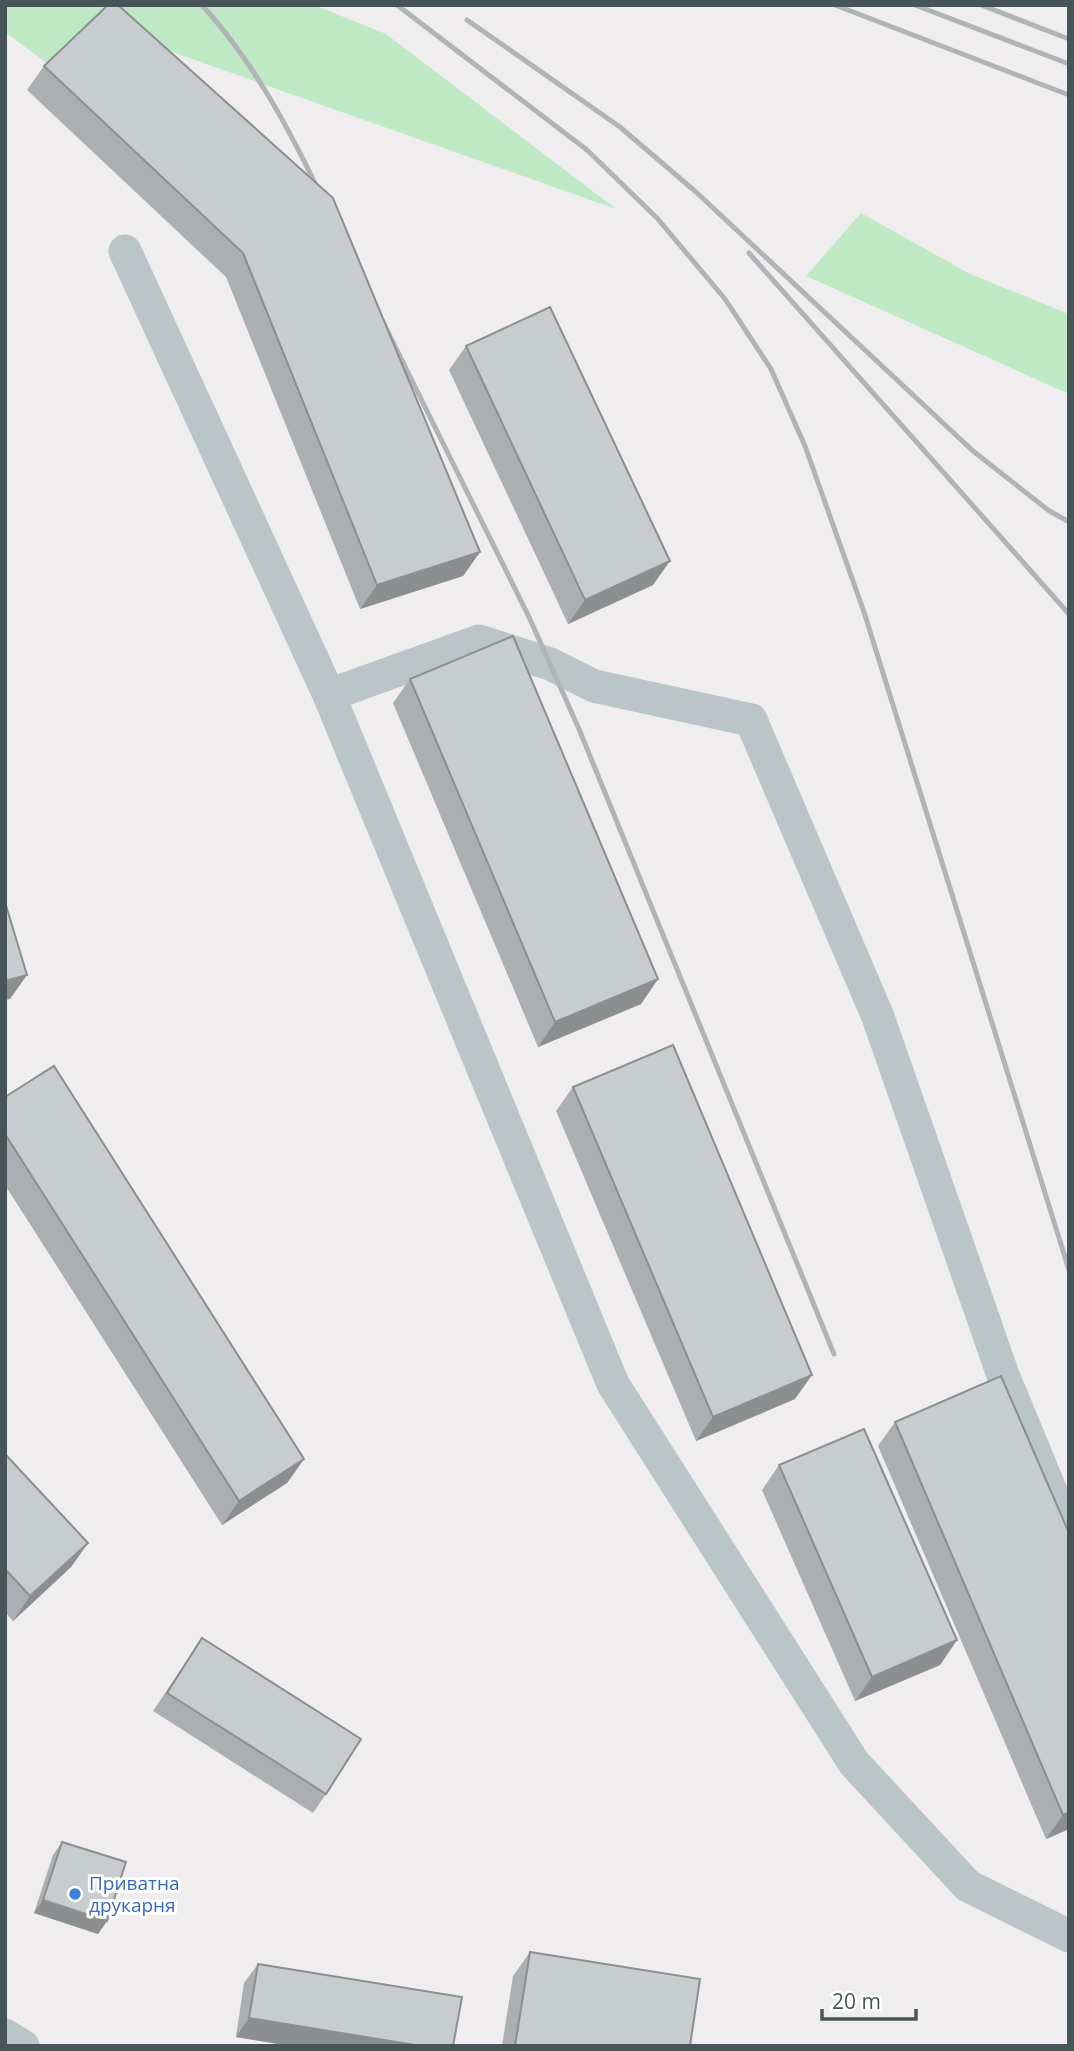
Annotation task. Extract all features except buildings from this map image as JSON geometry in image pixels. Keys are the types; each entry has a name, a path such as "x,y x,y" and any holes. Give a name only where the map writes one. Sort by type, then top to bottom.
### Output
{"street":[{"path":"125,251 329,695 613,1384 853,1763 968,1886 1069,1936"},
{"path":"329,695 479,641 550,664 594,686 751,720 878,1017 1003,1375 1069,1535"},
{"path":"5,2035 23,2046"}],"green space":[{"path":"5,5 314,5 386,34 616,209 96,25 52,67 5,32"},
{"path":"861,213 970,274 1069,314 1069,394 806,276"}],"railway":[{"path":"202,5 238,49 269,97 322,198"},
{"path":"397,5 587,150 657,218 725,299 771,369 805,446 864,612 1069,1270"},
{"path":"835,5 1069,95"},
{"path":"915,5 1069,64"},
{"path":"981,5 1069,39"},
{"path":"467,20 620,127 696,192 973,451 1048,510 1069,522"},
{"path":"749,253 1069,614"},
{"path":"382,320 529,617 579,729 834,1354"}],"place":[{"name":"Приватна друкарня","path":"75,1894"}]}
